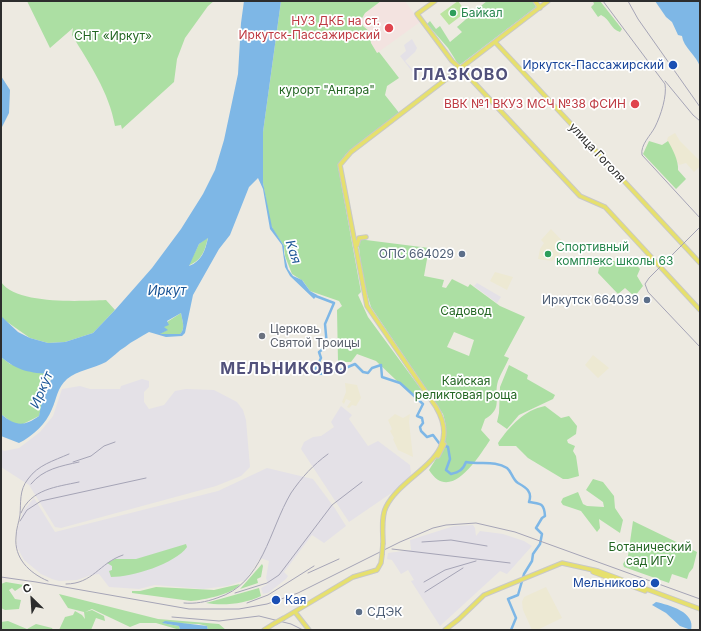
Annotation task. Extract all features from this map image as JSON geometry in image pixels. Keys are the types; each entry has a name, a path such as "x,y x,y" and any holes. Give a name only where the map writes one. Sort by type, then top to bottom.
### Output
{"main road":[{"path":"435,1 417,14 459,70 468,76 580,196 605,207 700,310"},
{"path":"535,1 540,8"},
{"path":"444,440 440,416 425,391 368,310 364,297 345,192 342,165 353,151 548,1"},
{"name":"улица Гоголя","path":"495,42 700,263"},
{"path":"357,246 359,238 366,237"},
{"path":"264,630 353,577 377,570 381,563 385,510 392,498 430,466 444,440 444,422 437,406 369,307 365,294 355,241"},
{"path":"445,630 484,595 562,563 579,566 598,572 700,610"},
{"path":"295,612 309,630"},
{"path":"440,630 450,625"}],"shaded area":[{"name":"НУЗ ДКБ на ст. Иркутск-Пассажирский","path":"381,1 405,1 420,22 377,53 371,43 369,31 363,26 361,20 365,13"},
{"path":"412,39 417,48 415,52 405,61 415,72 414,74 400,56 406,51 404,45"},
{"path":"675,133 680,141 700,161 700,166 694,172 686,163 679,165 667,140 668,137"},
{"path":"551,229 568,247 552,261 538,259 540,249 544,243 541,240"},
{"path":"495,272 513,277 507,290 490,281"},
{"path":"477,283 501,297 497,303 474,286"},
{"path":"593,355 609,368 598,378 585,365"},
{"path":"142,379 149,381 149,387 144,392 144,402 149,409 164,405 175,391 186,389 214,390 237,402 243,410 246,420 250,467 241,476 216,486 61,528 55,527 29,485 1,467 1,449 4,451 19,448 40,432 53,416 62,389 80,386 90,389 120,389 121,386"},
{"path":"345,383 357,385 361,398 356,406 352,405 349,408 347,407 351,401 346,399 344,404 342,402 346,392"},
{"path":"341,406 352,415 349,419 368,446 378,441 410,465 411,473 409,481 349,522 301,449 304,442 313,437 321,436 334,427 331,422"},
{"path":"395,414 403,418 410,414 409,422 413,457 398,450 393,439 394,438 390,431 392,429 388,420"},
{"path":"267,468 313,479 346,526 324,543 312,535 284,572 288,576 286,579 268,593 263,594 261,588 268,584 266,578 269,561 260,558 246,580 227,586 203,589 155,585 139,589 109,587 99,574 77,580 59,581 52,579 41,574 24,560 17,547 17,532 23,511 34,498 55,532 218,491"},
{"path":"473,525 476,536 480,531 503,534 524,541 532,546 507,574 500,571 440,626 411,581 414,580 408,570 401,574 392,560 387,559 388,553 411,550 410,540 454,526"},
{"path":"546,587 562,618 537,630 532,630 523,610 522,602 524,597"}],"green space":[{"name":"СНТ «Иркут»","path":"27,1 214,1 208,6 185,38 177,59 174,82 122,129 121,125 115,126 104,90 72,35 73,28 50,48"},
{"name":"курорт \"Ангара\"","path":"281,1 381,1 365,13 361,20 363,26 369,31 371,43 377,53 379,52 399,78 387,86 385,95 400,114 346,154 338,166 361,292 358,295 368,317 423,392 416,399 376,361 357,354 351,362 338,362 337,310 342,306 339,301 310,291 303,281 292,274 285,256 284,246 270,223 263,183 263,132"},
{"name":"Байкал","path":"458,1 466,12 449,25 440,14"},
{"path":"487,1 533,1 536,7 461,64 458,64 448,48 427,24 430,21 436,29 440,26 450,42 462,32 457,27"},
{"path":"593,1 600,1 622,29 620,32 614,29 607,19 601,15 598,17 591,7 594,4"},
{"path":"649,141 662,145 668,141 676,159 678,170 686,179 676,189 643,154"},
{"path":"208,237 206,247 200,258 188,266 199,244"},
{"name":"Кайская реликтовая роща","path":"358,239 429,248 424,276 444,280 442,287 446,288 452,279 468,287 470,284 500,306 525,317 504,356 509,358 498,381 496,407 491,415 485,419 481,430 490,440 471,466 454,480 446,482 437,479 429,470 441,450 446,438 443,414 371,307 363,281","holes":["454,332 474,340 469,356 447,347"]},
{"path":"610,258 617,263 633,261 640,269 637,276 643,286 635,296 625,288 618,294 598,273 599,268"},
{"path":"1,282 9,289 21,295 66,301 106,300 115,310 93,333 65,342 48,343 30,338 3,319 1,316"},
{"path":"181,313 183,330 180,334 159,334 167,330 163,327 167,322"},
{"path":"1,357 10,364 51,374 39,416 23,424 14,424 1,414"},
{"path":"509,365 528,375 527,379 555,395 553,399 519,415 507,429 497,422 499,413 500,387"},
{"path":"545,406 561,418 569,416 577,426 576,434 567,440 568,443 575,446 573,451 576,456 579,476 563,479 528,458 516,446 499,446 498,443 518,420 530,411"},
{"path":"593,479 603,482 614,496 615,508 623,520 620,533 599,519 600,528 597,532 581,511 563,505 561,502 563,498 578,492 583,504 587,506 604,507 603,502 586,490"},
{"name":"Ботанический сад ИГУ","path":"633,521 697,552 693,568 687,579 672,574 669,583 624,567 623,564 628,556"},
{"path":"186,544 187,547 181,553 163,564 130,575 111,577 109,571 112,570 112,566 107,563 115,559 136,559"},
{"path":"262,564 261,577 257,579 258,583 240,589"},
{"path":"6,582 24,585 15,591 12,588 9,590 15,599 21,600 19,609 5,610 1,608 1,584"},
{"path":"240,584 237,588 225,594 191,601 132,593 132,591 140,591 156,587 214,590"},
{"path":"259,588 261,596 241,603 206,603"},
{"path":"59,594 158,619 219,624 226,630 208,630 207,626 199,624 163,623 179,626 180,630 156,623 140,623 130,627 92,609 85,612 92,610 104,616 105,621 96,618 91,630 59,630 65,617 73,615 75,611 82,615 85,619 84,612 68,608"},
{"path":"8,621 27,629 36,624 52,628 53,630 1,630 1,622"}],"water":[{"name":"Иркут","path":"244,1 281,1 263,132 263,183 272,227 284,246 288,269 293,276 302,280 310,291 317,295 314,299 290,276 285,267 282,245 270,229 263,189 258,178 249,187 230,235 219,249 193,295 185,333 182,336 166,337 149,332 120,350 106,362 67,379 59,390 46,420 29,437 19,443 1,436 1,414 11,421 20,424 34,420 39,416 42,401 52,377 51,374 24,370 7,362 1,357 1,316 18,332 30,338 48,343 65,342 93,333 152,268 181,229 203,194 215,170 224,140 238,74","holes":["208,238 206,247 200,258 189,266 199,244","181,313 183,321 182,332 180,334 160,334 168,330 164,327 169,325 167,321"]},
{"path":"655,1 700,1 700,67 685,44 682,36 678,35 672,22 666,17"},
{"path":"1,76 10,90 9,113 1,129"},
{"path":"656,602 674,607 686,614 691,624 691,630 680,626 666,613 652,605"},
{"path":"165,621 207,626 208,630 180,630 179,626 162,623"}],"waterway":[{"name":"Кая","path":"313,295 334,303 325,324 327,346 319,352 321,358 315,373 324,374 330,369 336,372 355,364 363,372 368,373 372,368 381,365 382,377 400,383 423,404 417,416 422,418 423,423 420,427 421,431 427,437 433,435 439,443 448,447 450,459 446,470 451,474 462,469 466,462 498,464 507,468 513,478 528,490 530,495 529,502 541,504 544,508 545,516 536,528 542,534 540,544 533,554 532,561 524,574 518,595 508,599 516,618 511,630"}],"tram line":[{"path":"603,1 665,84 665,94 661,111 655,127 644,144 642,155 700,218"},
{"path":"665,81 693,115"},
{"path":"700,227 649,278 645,284 648,292 700,347"}],"railway":[{"path":"628,1 638,19 700,107"},
{"path":"693,115 700,121"},
{"path":"73,462 91,456 104,446 115,442"},
{"path":"48,581 41,578 29,569 24,564 17,552 16,534 20,515 21,497 25,483 36,470 69,454"},
{"path":"184,603 209,601 232,591 245,581 263,554 291,493 317,462 328,454"},
{"path":"31,484 47,472 79,462"},
{"path":"20,521 27,510 41,501 146,478"},
{"path":"21,513 25,505 31,499 45,490 79,482"},
{"path":"235,593 267,583 279,575 332,505 362,482"},
{"path":"1,577 189,609 239,609 267,604 298,593 400,542 433,528 446,525 476,523 515,532 700,599"},
{"path":"422,542 451,540 487,546"},
{"path":"392,549 510,563"},
{"path":"66,584 83,581 108,563 123,555"},
{"path":"308,573 339,559"},
{"path":"424,582 445,570 476,561"},
{"path":"247,603 268,595 314,566"},
{"path":"425,592 463,568"},
{"path":"172,617 219,621 259,616 291,624 303,630"}],"place":[{"name":"Байкал","path":"453,13"},
{"name":"НУЗ ДКБ на ст. Иркутск-Пассажирский","path":"389,28"},
{"name":"Иркутск-Пассажирский","path":"673,65"},
{"name":"ВВК №1 ВКУЗ МСЧ №38 ФСИН","path":"635,104"},
{"name":"ОПС 664029","path":"462,254"},
{"name":"Спортивный комплекс школы 63","path":"548,254"},
{"name":"Иркутск 664039","path":"647,300"},
{"name":"Церковь Святой Троицы","path":"262,336"},
{"name":"Мельниково","path":"655,583"},
{"name":"Кая","path":"276,600"},
{"name":"СДЭК","path":"359,612"}],"district":[{"name":"ГЛАЗКОВО","path":"461,75"},
{"name":"МЕЛЬНИКОВО","path":"284,369"}],"park label":[{"name":"Садовод","path":"466,311"}],"water label":[{"name":"Ирку́т","path":"42,390"}]}
